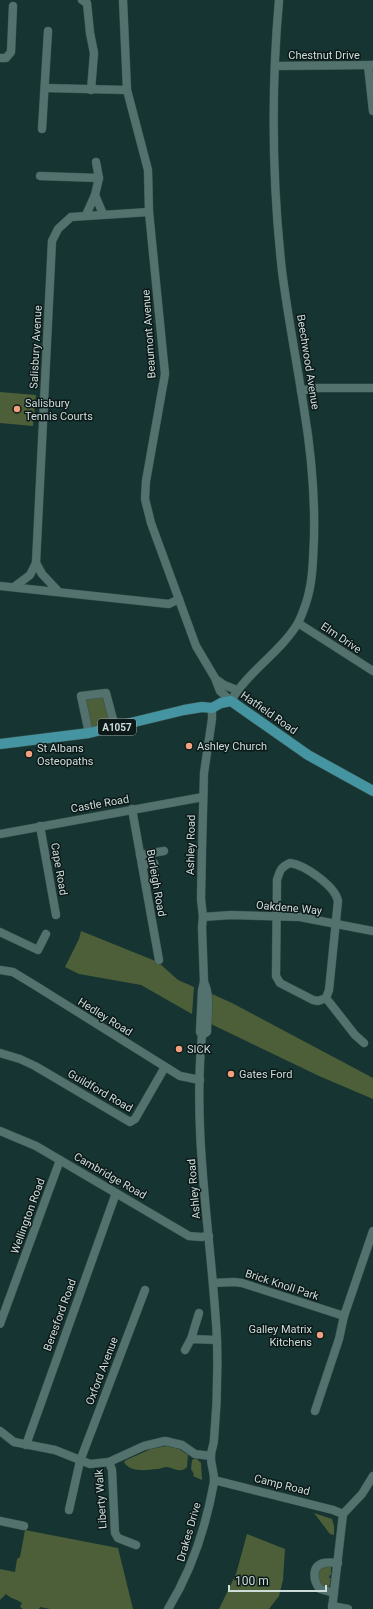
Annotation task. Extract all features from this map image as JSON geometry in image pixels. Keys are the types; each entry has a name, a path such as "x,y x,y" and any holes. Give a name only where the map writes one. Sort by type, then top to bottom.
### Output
{"main road":[{"name":"Hatfield Road","path":"0,744 89,733 196,708 212,708 221,703 231,701 308,755 373,791"}],"street":[{"path":"82,0 87,3 94,53 91,90"},
{"name":"Beaumont Avenue","path":"123,0 127,90 148,170 149,212 165,374 146,481 145,499 151,524 196,646 220,690 231,701"},
{"name":"Beechwood Avenue","path":"231,701 237,690 283,643 298,622 308,598 312,580 314,525 310,460 301,391 282,272 273,142 275,66 279,0"},
{"path":"0,58 6,58 11,52 13,6"},
{"path":"42,130 48,31"},
{"name":"Chestnut Drive","path":"275,66 370,66"},
{"path":"370,66 373,111"},
{"path":"45,88 127,90"},
{"path":"86,215 95,196 99,178 96,162"},
{"path":"40,176 99,178"},
{"path":"95,196 103,214"},
{"name":"Salisbury Avenue","path":"36,563 52,242 58,228 70,217 149,212"},
{"path":"301,391 314,388 373,388"},
{"path":"36,563 42,574 58,591"},
{"path":"14,587 30,575 36,563"},
{"path":"0,586 169,604 179,600"},
{"name":"Elm Drive","path":"298,622 373,671"},
{"path":"214,678 219,683 237,690"},
{"path":"89,733 81,696 106,693 115,727"},
{"name":"Ashley Road","path":"210,1456 214,1442 217,1391 217,1340 201,1148 200,1080 202,1036 200,1032 204,1011 202,990 204,982 203,917 201,899 203,796 212,708"},
{"name":"Castle Road","path":"0,834 203,796"},
{"name":"Burleigh Road","path":"132,809 159,960"},
{"name":"Cape Road","path":"40,826 56,915"},
{"path":"140,855 164,851"},
{"path":"142,865 154,863 155,866"},
{"path":"290,863 298,864 332,887 337,894 337,924 329,990 326,998 318,1001 313,1000 280,983 276,976 276,916 277,880 279,871 282,867 290,863"},
{"name":"Oakdene Way","path":"203,917 231,915 300,917 373,931"},
{"path":"0,932 38,950 46,934"},
{"name":"Hedley Road","path":"0,970 13,972 180,1076 200,1080"},
{"path":"326,998 355,1035 364,1043"},
{"name":"Guildford Road","path":"0,1054 20,1059 35,1066 130,1122 135,1119 165,1067"},
{"name":"Cambridge Road","path":"0,1131 36,1146 189,1236 209,1236"},
{"name":"Wellington Road","path":"0,1324 60,1160"},
{"name":"Beresford Road","path":"26,1445 116,1193"},
{"path":"316,1412 339,1339 344,1316 373,1231"},
{"name":"Brick Knoll Park","path":"213,1283 242,1283 344,1316"},
{"name":"Oxford Avenue","path":"69,1510 80,1461 145,1290"},
{"path":"185,1350 191,1339 199,1313"},
{"path":"191,1339 217,1340"},
{"path":"0,1431 14,1442 55,1450 90,1464 109,1462 144,1446 165,1441 182,1445 196,1454 210,1456"},
{"name":"Drakes Drive","path":"168,1609 180,1589 192,1562 203,1528 214,1480 210,1456"},
{"name":"Liberty Walk","path":"109,1462 112,1470 115,1533 118,1538 136,1545"},
{"path":"348,1609 332,1608 343,1514 362,1494 373,1476"},
{"name":"Camp Road","path":"214,1480 333,1510 343,1514"},
{"path":"0,1521 24,1526"},
{"path":"334,1593 320,1589 314,1580 314,1574 320,1565 325,1563 338,1563"}],"green space":[{"name":"Salisbury Tennis Courts","path":"0,392 36,395 33,426 0,423"},
{"path":"104,693 111,726 88,730 82,697"},
{"path":"81,931 158,962 178,980 194,987 192,1014 141,985 79,974 65,967 79,939"},
{"path":"212,994 232,1003 373,1078 373,1099 319,1076 211,1024"},
{"path":"166,1446 179,1449 188,1455 187,1467 182,1470 167,1467 139,1470 130,1468 124,1462 151,1449"},
{"path":"196,1458 201,1463 202,1480 193,1476 194,1474 191,1469 192,1460"},
{"path":"314,1513 332,1519 334,1535 330,1534"},
{"path":"25,1530 118,1548 133,1609 50,1609 40,1607 39,1609 23,1609 20,1607 22,1603 6,1594 0,1600 0,1569 15,1572 17,1559 20,1557"},
{"path":"247,1534 285,1549 283,1580 279,1596 269,1609 219,1609 236,1574"},
{"path":"331,1565 329,1588 321,1587 317,1575 320,1568"}],"place":[{"name":"Salisbury Tennis Courts","path":"17,409"},
{"name":"Ashley Church","path":"189,746"},
{"name":"St Albans Osteopaths","path":"29,754"},
{"name":"SICK","path":"179,1049"},
{"name":"Gates Ford","path":"231,1074"},
{"name":"Galley Matrix Kitchens","path":"320,1335"}]}
